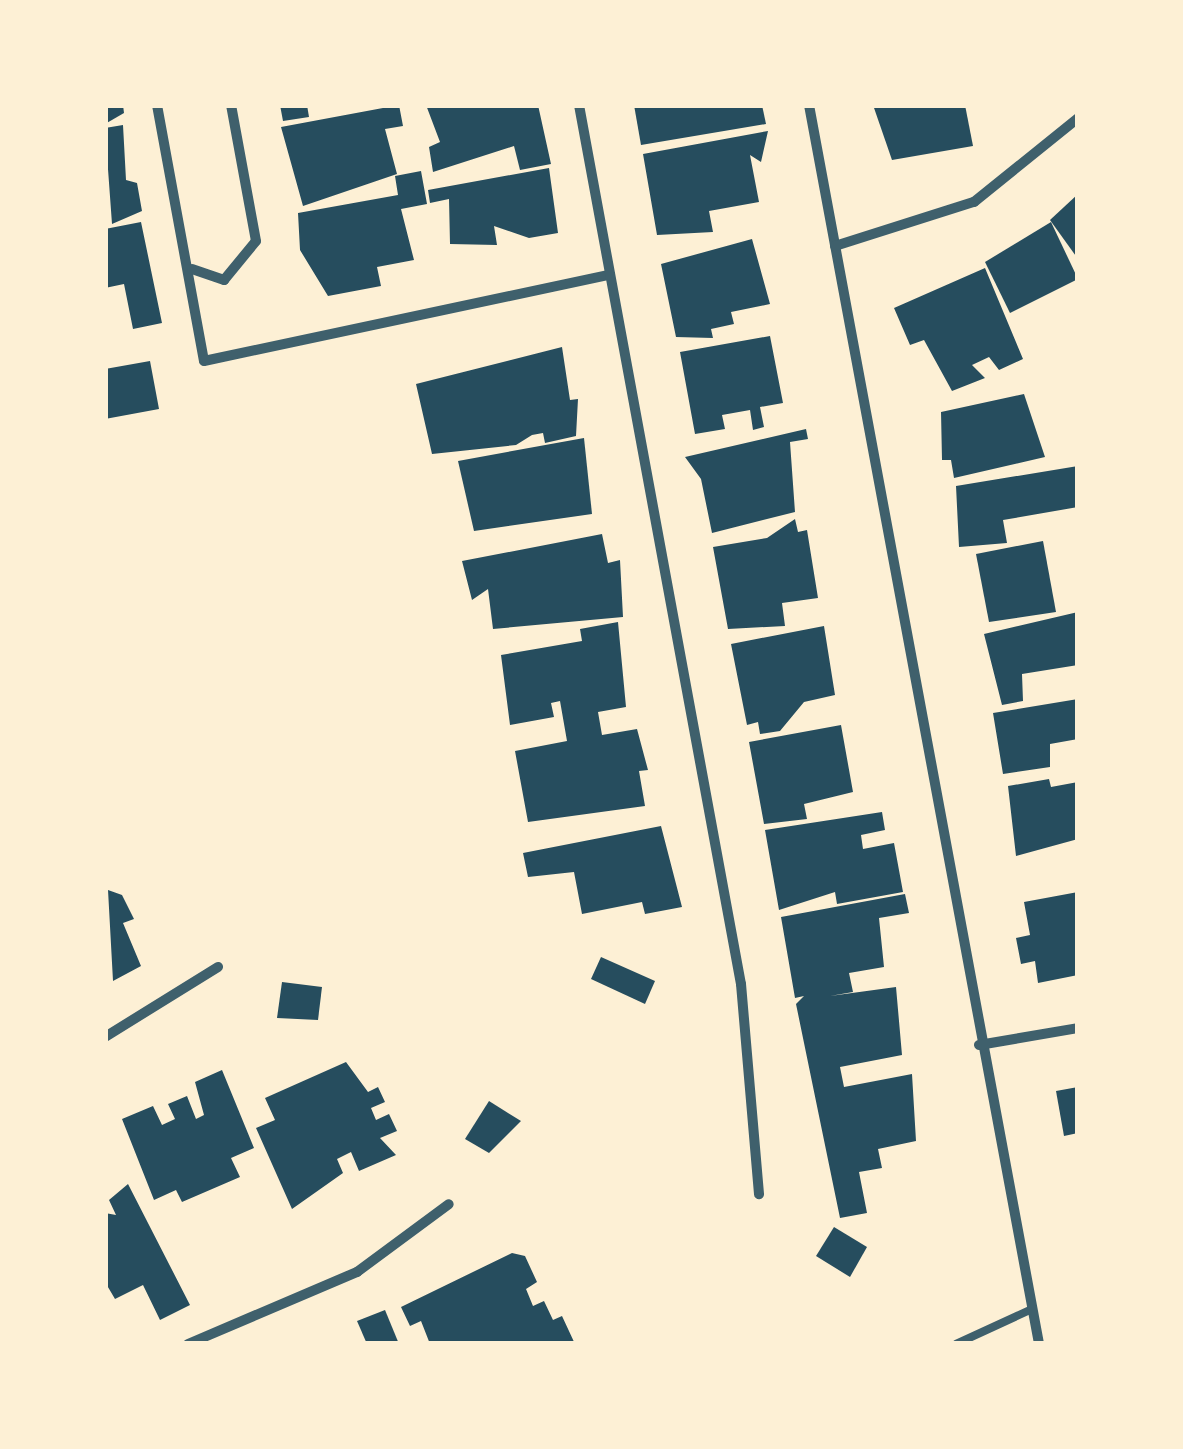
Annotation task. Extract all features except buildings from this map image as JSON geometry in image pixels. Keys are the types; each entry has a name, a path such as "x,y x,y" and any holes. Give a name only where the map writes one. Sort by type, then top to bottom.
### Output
{"street":[{"path":"157,105 192,269 204,361 610,275"},
{"path":"192,269 224,280 256,241 230,105"},
{"path":"580,105 741,984 759,1194"},
{"path":"809,105 979,1045 1039,1344"},
{"path":"835,246 974,202 1078,118"},
{"path":"105,1037 218,967"},
{"path":"979,1045 1078,1028"},
{"path":"188,1344 357,1272 450,1204"}],"lane":[{"path":"956,1344 1032,1309"}]}
